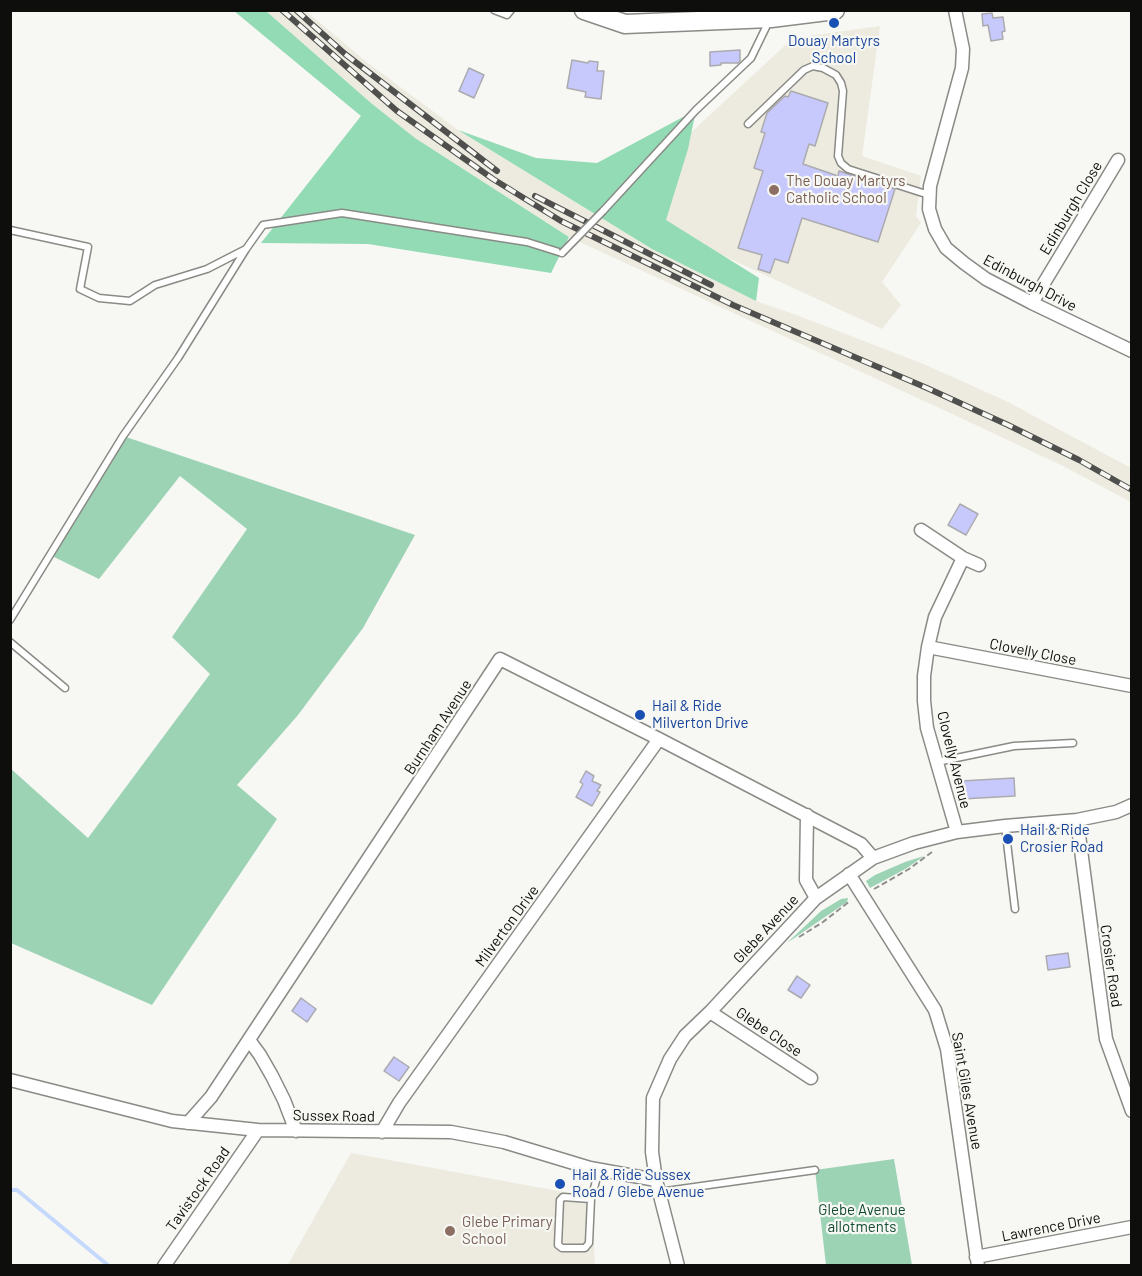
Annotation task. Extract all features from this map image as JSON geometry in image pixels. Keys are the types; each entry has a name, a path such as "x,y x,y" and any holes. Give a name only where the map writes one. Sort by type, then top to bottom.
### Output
{"main road":[{"path":"584,10 610,15 625,24 835,10"}],"street":[{"name":"Edinburgh Drive","path":"955,10 963,50 962,68 930,186 929,209 935,229 946,248 986,279 1131,351"},
{"name":"Edinburgh Close","path":"1032,303 1118,160"},
{"path":"921,530 963,558 979,565"},
{"name":"Clovelly Avenue","path":"957,832 927,728 924,676 934,617 963,558"},
{"name":"Clovelly Close","path":"928,647 1131,686"},
{"name":"Burnham Avenue","path":"188,1122 211,1097 500,659 807,815 861,844 873,858"},
{"name":"Milverton Drive","path":"382,1132 399,1103 659,739"},
{"name":"Glebe Avenue","path":"678,1266 652,1152 653,1098 670,1059 685,1036 816,898 873,858 914,843 957,832 1077,820 1116,812 1131,805"},
{"name":"Glebe Avenue","path":"1116,812 1131,816"},
{"path":"807,815 806,880 816,898"},
{"name":"Crosier Road","path":"1077,820 1106,1039 1131,1111"},
{"name":"Saint Giles Avenue","path":"849,874 935,1010 947,1049 977,1261"},
{"name":"Glebe Close","path":"710,1012 811,1078"},
{"path":"249,1040 272,1076 296,1131"},
{"name":"Sussex Road","path":"10,1080 172,1121 258,1130 451,1132 504,1142 658,1186"},
{"name":"Burnham Avenue","path":"209,1125 211,1097"},
{"name":"Tavistock Road","path":"164,1266 258,1130"},
{"name":"Lawrence Drive","path":"977,1261 1131,1227"}],"lane":[{"path":"494,10 507,15 511,10"},
{"path":"10,620 123,436 178,358 263,225 342,213 527,242 562,253 696,110 751,58 771,14"},
{"path":"747,124 804,70 813,66 823,68 836,75 843,91 838,156 841,163 848,169 929,195"},
{"path":"10,230 88,247 80,289 99,298 130,301 155,285 207,269 246,249"},
{"path":"10,642 64,688"},
{"path":"937,762 1014,746 1073,743"},
{"path":"1005,826 1015,909"},
{"path":"591,1199 563,1197 560,1200 558,1245 562,1248 585,1248 589,1243 591,1199 598,1170"},
{"path":"658,1186 815,1170"}],"path":[{"path":"869,892 909,869 932,852"},
{"path":"796,939 850,902 850,895"}],"shaded area":[{"path":"266,11 306,11 364,60 458,130 652,249 756,301 921,363 1004,400 1131,468 1131,502 1063,466 569,237 415,138 371,103"},
{"name":"The Douay Martyrs Catholic School","path":"880,26 862,156 921,176 916,216 921,223 882,282 901,305 882,329 615,203 793,38"},
{"name":"Glebe Primary School","path":"351,1153 591,1197 595,1265 287,1266"}],"green space":[{"path":"234,11 266,11 371,103 415,138 569,237 551,273 368,244 261,243 361,116"},
{"path":"696,110 688,149 666,220 759,278 756,301 652,249 458,130 536,158 597,163"},
{"path":"123,436 415,535 363,628 298,715 237,785 277,819 152,1005 11,943 10,768 88,838 210,674 172,637 247,529 180,476 99,579 50,555"},
{"path":"924,856 870,888 866,881 905,862"},
{"path":"848,898 847,902 787,943 821,911 841,899"},
{"name":"Glebe Avenue allotments","path":"894,1159 912,1265 826,1265 815,1170"}],"building":[{"path":"992,13 993,18 1003,17 1005,31 1002,32 1003,39 991,41 988,25 983,26 982,14"},
{"path":"740,50 738,63 721,63 721,65 710,66 710,52"},
{"path":"572,60 598,62 597,71 604,71 601,99 585,97 586,92 567,88"},
{"path":"469,68 484,75 474,98 459,91"},
{"path":"791,91 828,103 815,146 809,144 803,164 838,176 839,171 895,189 878,242 802,218 788,263 775,259 770,273 758,269 762,255 738,248 763,171 754,168 765,133 761,132 767,113 785,96 788,97"},
{"path":"960,504 978,514 966,535 948,525"},
{"path":"586,771 594,776 592,781 601,785 597,791 600,792 592,806 576,797 583,784 580,782"},
{"path":"1014,778 1015,796 962,799 961,781"},
{"path":"1068,953 1070,967 1048,970 1046,956"},
{"path":"797,976 810,985 801,998 788,990"},
{"path":"301,998 316,1009 307,1022 292,1011"},
{"path":"394,1057 409,1067 399,1081 384,1071"}],"waterway":[{"path":"10,1190 17,1190 109,1266"}],"railway":[{"path":"282,10 397,111 493,179 561,221 733,305 1008,425 1079,460 1132,490"},
{"path":"296,10 345,54 497,171"},
{"path":"535,196 711,285"}],"place":[{"name":"Douay Martyrs School","path":"834,23"},
{"name":"The Douay Martyrs Catholic School","path":"774,190"},
{"name":"Hail & Ride Milverton Drive","path":"640,715"},
{"name":"Hail & Ride Crosier Road","path":"1008,839"},
{"name":"Hail & Ride Sussex Road / Glebe Avenue","path":"560,1184"},
{"name":"Glebe Primary School","path":"450,1231"}]}
